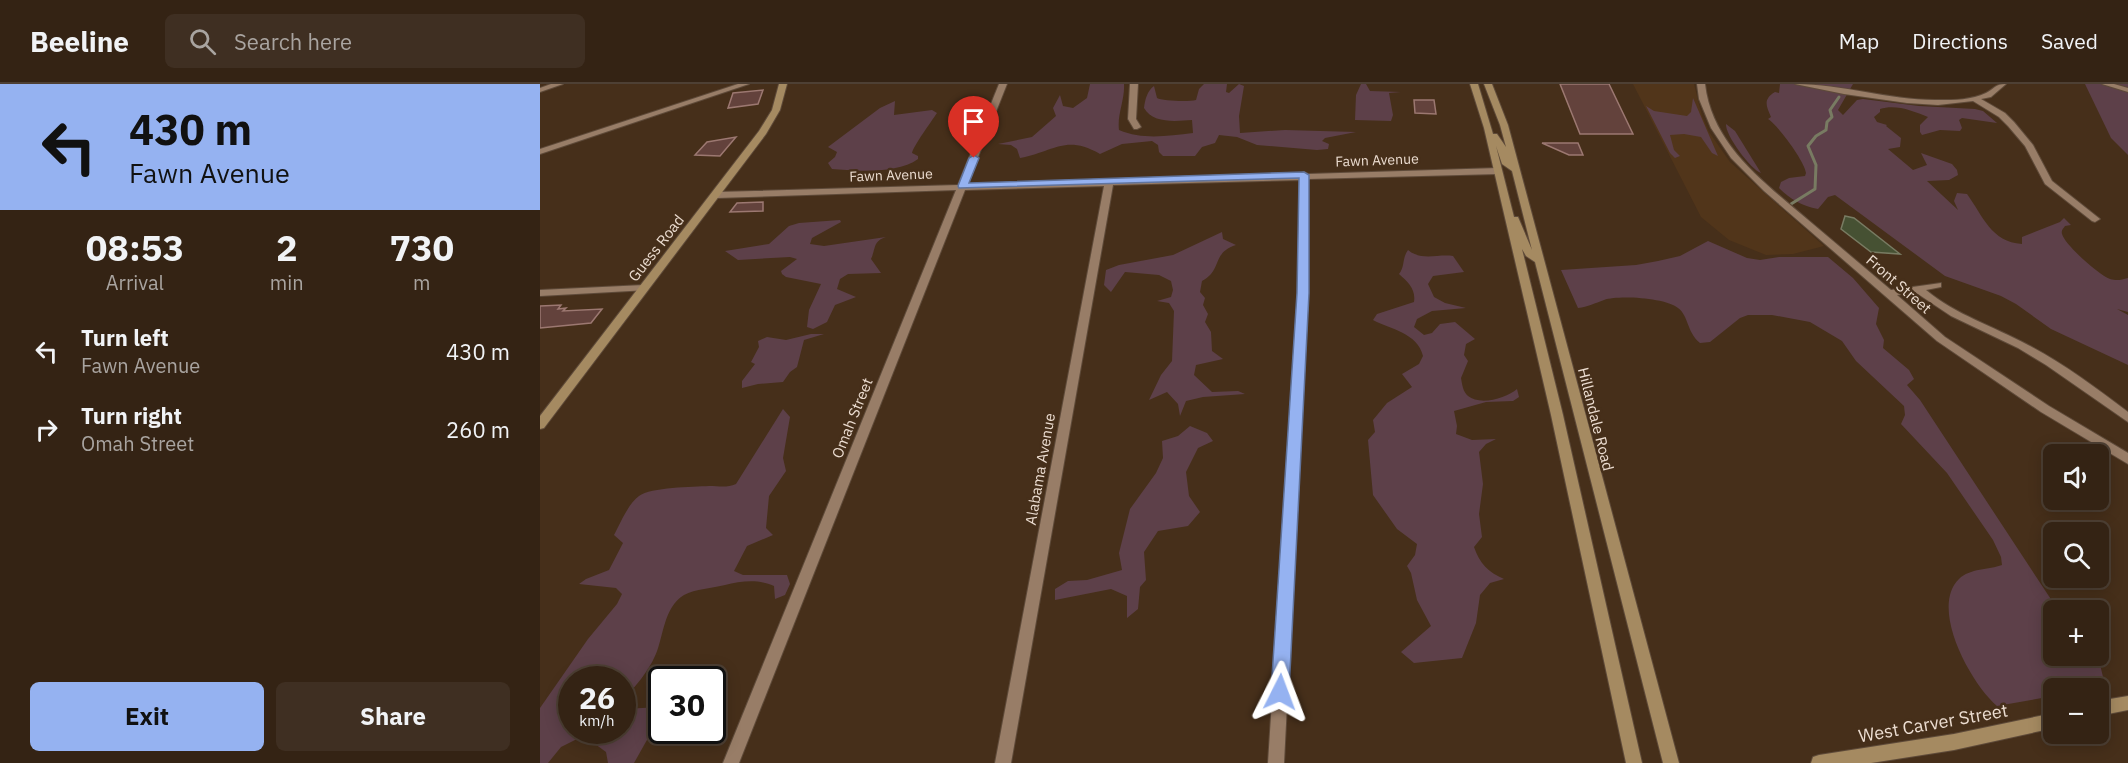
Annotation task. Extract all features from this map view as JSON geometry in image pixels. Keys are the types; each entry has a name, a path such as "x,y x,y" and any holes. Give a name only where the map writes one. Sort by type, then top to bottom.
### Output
{"main road":[{"name":"Guess Road","path":"540,424 717,195 772,118 783,84"},
{"path":"1474,84 1488,128 1508,208 1634,763"},
{"name":"Hillandale Road","path":"1488,84 1504,125 1671,763"},
{"path":"1488,128 1502,148 1506,164 1516,171"},
{"path":"1498,171 1507,175 1513,194 1525,206"},
{"path":"1508,208 1522,232 1528,255 1539,260"},
{"path":"2109,708 2126,706"},
{"name":"West Carver Street","path":"1819,763 1954,742 2043,722"}],"street":[{"path":"540,90 560,84"},
{"path":"540,152 746,84"},
{"name":"Omah Street","path":"731,763 1003,84"},
{"path":"1134,84 1132,119 1137,127"},
{"name":"Front Street","path":"1701,84 1703,100 1710,116 1735,160 1887,294 1941,339 1983,368 2128,459"},
{"path":"1799,84 1946,103 1975,99 1995,92 2002,84"},
{"path":"2106,84 2128,90"},
{"path":"1975,99 2011,124 2029,145 2048,182 2095,219"},
{"name":"Fawn Avenue","path":"717,195 1304,175 1498,171"},
{"path":"1276,763 1303,293 1304,175"},
{"name":"Alabama Avenue","path":"1003,763 1108,182"},
{"path":"1887,294 1937,285"},
{"path":"540,293 644,288"},
{"path":"1918,289 1936,305 2021,346 2064,370 2128,418"}],"shaded area":[{"path":"1090,84 1124,84 1119,130 1137,135 1193,133 1192,120 1172,121 1153,117 1144,108 1145,102 1154,86 1157,98 1160,99 1196,100 1199,89 1204,84 1227,84 1226,92 1229,93 1239,84 1244,86 1239,116 1240,133 1285,130 1356,132 1325,138 1322,141 1329,144 1328,149 1317,150 1257,145 1237,137 1219,135 1215,143 1202,147 1195,156 1163,156 1159,152 1158,145 1152,141 1122,144 1100,154 1078,145 1060,146 1020,158 1017,149 1011,145 998,144 1032,137 1056,116 1053,108 1060,95 1063,106 1073,108 1087,98"},
{"path":"1361,84 1366,84 1370,91 1401,92 1389,93 1393,115 1391,121 1355,120 1356,95"},
{"path":"1633,84 1694,84 1702,116 1709,132 1730,162 1824,246 1793,254 1766,255 1729,240 1701,217"},
{"path":"1780,84 1853,84 1838,110 1843,115 1857,100 1863,99 1983,111 1997,123 1962,118 1959,120 1962,128 1960,131 1940,130 1922,135 1920,125 1928,117 1904,109 1886,108 1880,109 1874,117 1877,122 1887,125 1901,138 1900,147 1888,149 1913,170 1927,165 1921,153 1952,164 1958,175 1949,180 1927,181 1958,210 1954,201 1957,193 1967,194 1995,233 2011,242 2022,244 2022,237 2060,222 2064,218 2071,225 2065,226 2062,231 2064,239 2083,259 2110,279 2128,278 2128,312 2117,309 2128,315 2128,365 2051,329 2001,296 1945,276 1835,195 1828,197 1818,209 1787,196 1779,188 1781,182 1789,178 1805,176 1806,173 1790,144 1768,119 1771,117 1767,100 1775,92 1779,93"},
{"path":"2085,84 2128,84 2128,155 2111,138"},
{"path":"1693,98 1718,156 1712,153 1701,137 1684,134 1670,135 1674,150 1680,156 1675,158 1670,153 1646,106 1654,111 1687,116 1691,112"},
{"path":"895,101 894,115 932,110 937,113 913,149 912,153 918,156 918,159 910,164 888,169 864,171 832,169 828,163 837,152 828,147 880,108"},
{"path":"1726,124 1735,131 1761,173 1751,166 1739,152"},
{"path":"1845,216 1854,218 1900,254 1871,252 1841,229"},
{"path":"840,220 841,222 812,238 810,244 824,246 886,237 877,243 871,259 881,273 848,274 840,279 837,289 856,297 835,305 827,322 813,329 807,327 809,310 821,284 786,277 781,271 797,259 790,257 738,260 725,251 769,244 789,226 799,223"},
{"path":"1222,232 1223,239 1236,245 1223,252 1213,272 1202,281 1200,292 1205,298 1203,305 1208,314 1205,322 1211,332 1212,351 1223,359 1196,365 1194,375 1212,392 1238,391 1245,394 1203,397 1186,401 1180,416 1178,404 1167,392 1149,400 1161,375 1172,361 1174,311 1169,303 1157,301 1171,297 1173,290 1171,281 1159,275 1125,272 1111,292 1104,285 1106,270 1119,265 1173,255"},
{"path":"1708,241 1747,258 1760,260 1779,257 1828,257 1853,278 1879,308 1876,324 1884,340 1883,348 1909,370 1914,379 1907,385 1920,400 2051,600 2043,600 2043,666 2100,666 2103,678 2043,678 2043,698 1997,706 1976,681 1957,645 1951,626 1949,608 1951,592 1963,575 2002,565 2001,557 1993,540 1947,473 1901,424 1905,415 1904,406 1856,361 1842,341 1810,322 1772,315 1748,315 1740,318 1710,342 1700,343 1692,334 1682,311 1663,302 1642,298 1611,298 1578,308 1561,270 1636,265 1680,256"},
{"path":"1408,250 1424,256 1453,256 1464,272 1433,276 1428,284 1434,297 1445,303 1466,308 1432,311 1417,319 1414,327 1424,335 1432,333 1440,324 1455,322 1475,339 1466,344 1464,355 1468,361 1461,378 1468,396 1479,400 1493,400 1517,389 1519,397 1513,401 1486,402 1454,411 1456,434 1472,440 1496,439 1486,444 1479,452 1483,484 1479,514 1482,537 1474,547 1485,567 1504,579 1490,583 1480,595 1476,623 1462,658 1414,663 1401,652 1431,626 1417,600 1411,573 1407,566 1415,555 1417,544 1397,529 1373,495 1368,440 1375,432 1373,420 1387,403 1412,387 1402,374 1419,364 1423,356 1420,348 1409,337 1373,320 1377,314 1414,302 1413,290 1399,274"},
{"path":"811,334 824,334 804,340 797,367 783,382 742,388 742,381 755,364 751,362 759,347 758,341 767,337 786,340"},
{"path":"783,409 790,417 783,458 786,471 769,496 766,528 773,535 747,546 734,571 743,575 787,575 790,584 785,595 775,599 774,586 750,581 684,595 672,607 655,656 636,686 636,666 569,666 617,604 622,594 616,588 579,584 609,570 623,543 614,535 635,500 645,493 662,489 736,484"},
{"path":"1190,426 1207,433 1213,441 1198,448 1186,472 1189,496 1200,512 1188,526 1158,531 1144,552 1146,580 1140,587 1138,609 1127,618 1127,596 1111,589 1055,600 1055,589 1068,581 1087,580 1122,570 1119,553 1130,509 1156,473 1163,458 1162,441 1178,436"},
{"path":"558,682 558,744 567,744 561,747 548,763 540,763 540,708"},
{"path":"636,708 648,708 648,738 634,763 608,763 606,752 595,744 636,744"}],"building":[{"path":"1560,84 1609,84 1633,134 1580,134"},
{"path":"763,90 758,104 728,108 733,93"},
{"path":"1414,100 1434,100 1436,114 1415,113"},
{"path":"736,137 720,156 695,155 707,142"},
{"path":"1542,143 1578,143 1583,155 1569,155"},
{"path":"763,202 763,211 730,212 737,203"},
{"path":"561,305 558,309 566,308 563,311 602,309 591,323 540,328 540,306"}],"waterway":[{"path":"1791,204 1815,189 1816,165 1808,146 1816,136 1826,130 1827,122 1832,117 1830,110 1839,97"}],"route":[{"path":"974,158 963,186 1304,175 1303,293 1280,692"}]}
